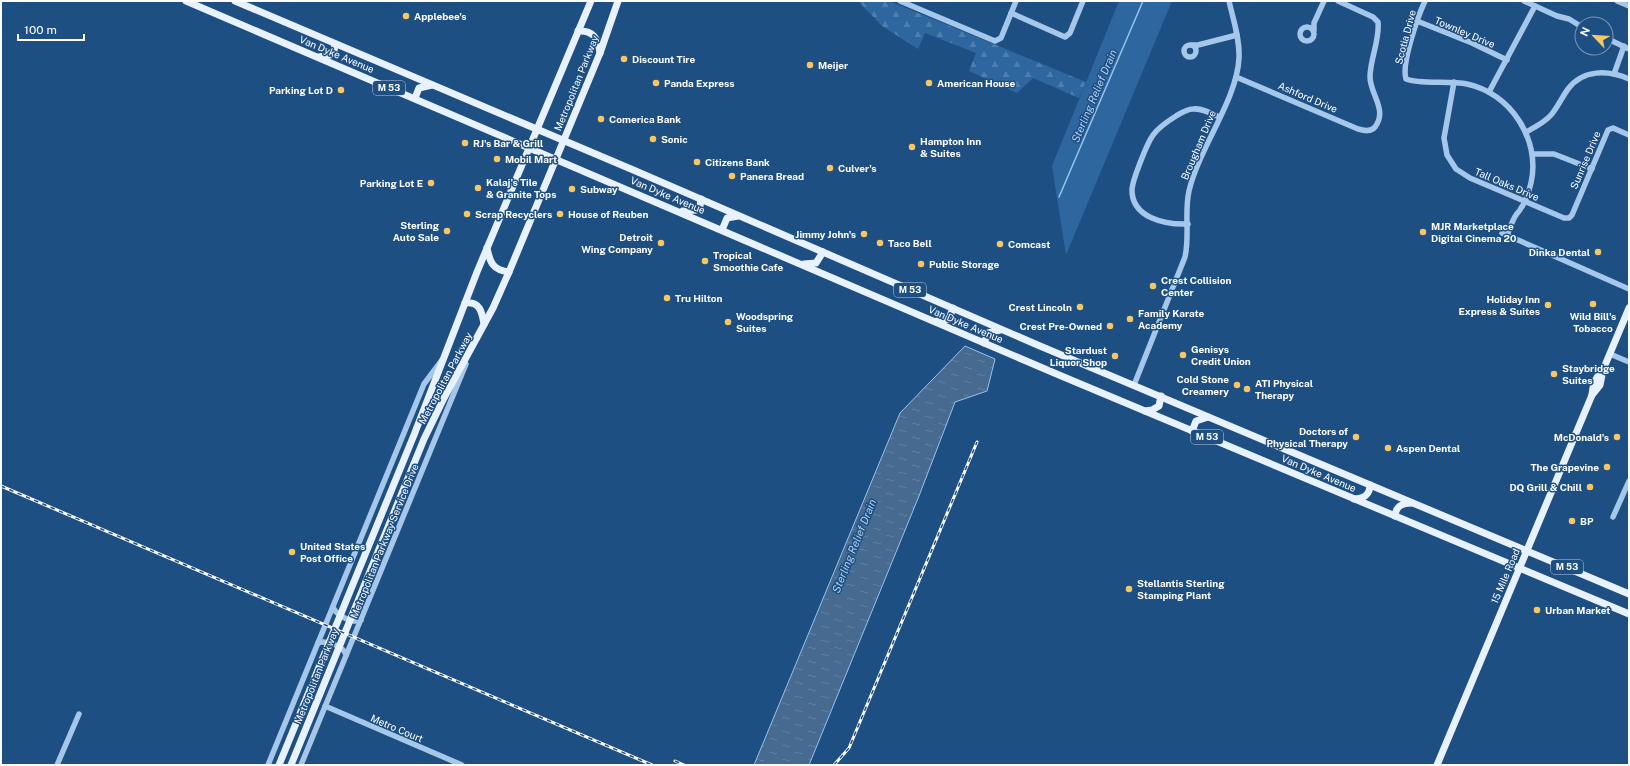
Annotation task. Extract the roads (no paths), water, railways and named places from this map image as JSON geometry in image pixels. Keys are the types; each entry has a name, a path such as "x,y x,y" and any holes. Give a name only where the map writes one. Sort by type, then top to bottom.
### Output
{"main road":[{"name":"Van Dyke Avenue","path":"235,1 701,199 1002,330 1629,594"},
{"name":"Metropolitan Parkway","path":"279,765 414,435 528,146 591,1"},
{"name":"Metropolitan Parkway","path":"290,765 424,439 447,391 484,325 509,272 600,53 618,1"},
{"name":"Van Dyke Avenue","path":"190,2 984,343 1629,614"},
{"path":"578,30 587,31 594,35 599,45 600,53"},
{"path":"317,57 330,55 334,50 335,44"},
{"path":"415,98 419,88 432,85"},
{"path":"679,211 696,210 700,206 701,199"},
{"path":"722,230 727,218 740,216"},
{"path":"487,248 492,265 499,270 509,272"},
{"path":"802,264 816,263 823,252"},
{"path":"465,303 474,303 480,307 484,325"},
{"path":"934,321 948,319 953,308"},
{"name":"15 Mile Road","path":"1437,765 1592,395 1595,380 1603,370 1629,308"},
{"path":"984,343 988,333 994,330 1002,330"},
{"path":"1145,411 1156,408 1160,403 1161,396"},
{"path":"1192,431 1196,421 1208,416"},
{"path":"1354,499 1365,496 1369,491 1370,484"},
{"path":"1395,516 1396,511 1401,505 1412,503"},
{"path":"1620,610 1629,608"}],"street":[{"path":"900,1 993,41 998,41 1016,1"},
{"path":"1011,13 1067,37 1083,1"},
{"name":"Brougham Drive","path":"1134,385 1183,262 1188,241 1187,210 1189,190 1236,77 1239,56 1237,35 1229,1"},
{"path":"1313,27 1324,1"},
{"name":"Ashford Drive","path":"1236,77 1358,129 1367,131 1373,130 1377,125 1380,113 1370,82 1378,22 1373,17 1338,1"},
{"name":"Scotia Drive","path":"1425,1 1417,21 1405,69 1406,79 1454,82"},
{"path":"1524,1 1574,23"},
{"path":"1617,1 1629,6"},
{"path":"1489,92 1536,6"},
{"name":"Townley Drive","path":"1417,21 1472,43 1507,60"},
{"path":"1198,46 1192,57 1184,55 1184,47 1192,45 1198,46 1237,35"},
{"path":"1614,42 1626,47 1614,74"},
{"path":"1192,45 1196,52"},
{"path":"1526,132 1539,125 1551,115 1568,88 1576,81 1595,73 1614,74 1629,80"},
{"path":"1454,82 1470,85 1489,92 1504,103 1526,132 1532,154 1532,180 1525,201 1505,234 1629,289"},
{"name":"Tall Oaks Drive","path":"1454,82 1444,138 1447,155 1451,163 1460,173 1470,178 1569,218"},
{"path":"1188,224 1164,223 1146,216 1138,208 1134,200 1132,190 1134,180 1150,138 1162,124 1191,109 1204,110 1219,117"},
{"name":"Sunrise Drive","path":"1569,218 1572,215 1608,130 1614,128 1629,134"},
{"path":"1532,154 1554,154 1592,169"},
{"name":"Metropolitan Parkway Service Drive","path":"302,765 473,345"},
{"path":"1610,354 1629,362"},
{"path":"268,765 424,384 444,357"},
{"path":"1613,517 1629,481"},
{"path":"333,607 337,614 353,621 361,620"},
{"path":"318,644 326,642 342,649 346,655"},
{"name":"Metro Court","path":"325,706 462,765"},
{"path":"58,765 79,714"}],"water":[{"path":"965,346 995,359 987,391 955,402 919,496 809,765 754,765 900,413"}],"waterway":[{"name":"Sterling Relief Drain","path":"1059,197 1143,1"}],"railway":[{"path":"834,765 849,748 977,442"},
{"path":"1,486 652,765"},
{"path":"675,761 684,765"}],"place":[{"name":"Applebee's","path":"406,16"},
{"name":"Discount Tire","path":"624,59"},
{"name":"Meijer","path":"810,65"},
{"name":"Panda Express","path":"656,83"},
{"name":"American House","path":"929,83"},
{"name":"Parking Lot D","path":"341,90"},
{"name":"Comerica Bank","path":"601,119"},
{"name":"Sonic","path":"653,139"},
{"name":"RJ's Bar & Grill","path":"465,143"},
{"name":"Hampton Inn & Suites","path":"912,147"},
{"name":"Mobil Mart","path":"497,159"},
{"name":"Citizens Bank","path":"697,162"},
{"name":"Culver's","path":"830,168"},
{"name":"Panera Bread","path":"732,176"},
{"name":"Parking Lot E","path":"431,183"},
{"name":"Kalaj's Tile & Granite Tops","path":"478,188"},
{"name":"Subway","path":"572,189"},
{"name":"Scrap Recyclers","path":"467,214"},
{"name":"House of Reuben","path":"560,214"},
{"name":"Sterling Auto Sale","path":"447,231"},
{"name":"MJR Marketplace Digital Cinema 20","path":"1423,232"},
{"name":"Jimmy John's","path":"864,234"},
{"name":"Detroit Wing Company","path":"661,243"},
{"name":"Taco Bell","path":"880,243"},
{"name":"Comcast","path":"1000,244"},
{"name":"Dinka Dental","path":"1598,252"},
{"name":"Tropical Smoothie Cafe","path":"705,261"},
{"name":"Public Storage","path":"921,264"},
{"name":"Crest Collision Center","path":"1153,286"},
{"name":"Tru Hilton","path":"667,298"},
{"name":"Wild Bill's Tobacco","path":"1593,304"},
{"name":"Holiday Inn Express & Suites","path":"1548,305"},
{"name":"Crest Lincoln","path":"1080,307"},
{"name":"Family Karate Academy","path":"1130,319"},
{"name":"Woodspring Suites","path":"728,322"},
{"name":"Crest Pre-Owned","path":"1110,326"},
{"name":"Genisys Credit Union","path":"1183,355"},
{"name":"Stardust Liquor Shop","path":"1115,356"},
{"name":"Staybridge Suites","path":"1554,374"},
{"name":"Cold Stone Creamery","path":"1237,385"},
{"name":"ATI Physical Therapy","path":"1247,389"},
{"name":"Doctors of Physical Therapy","path":"1356,437"},
{"name":"McDonald's","path":"1617,437"},
{"name":"Aspen Dental","path":"1388,448"},
{"name":"The Grapevine","path":"1607,467"},
{"name":"DQ Grill & Chill","path":"1590,487"},
{"name":"BP","path":"1572,521"},
{"name":"United States Post Office","path":"292,552"},
{"name":"Stellantis Sterling Stamping Plant","path":"1129,589"},
{"name":"Urban Market","path":"1537,610"}]}
